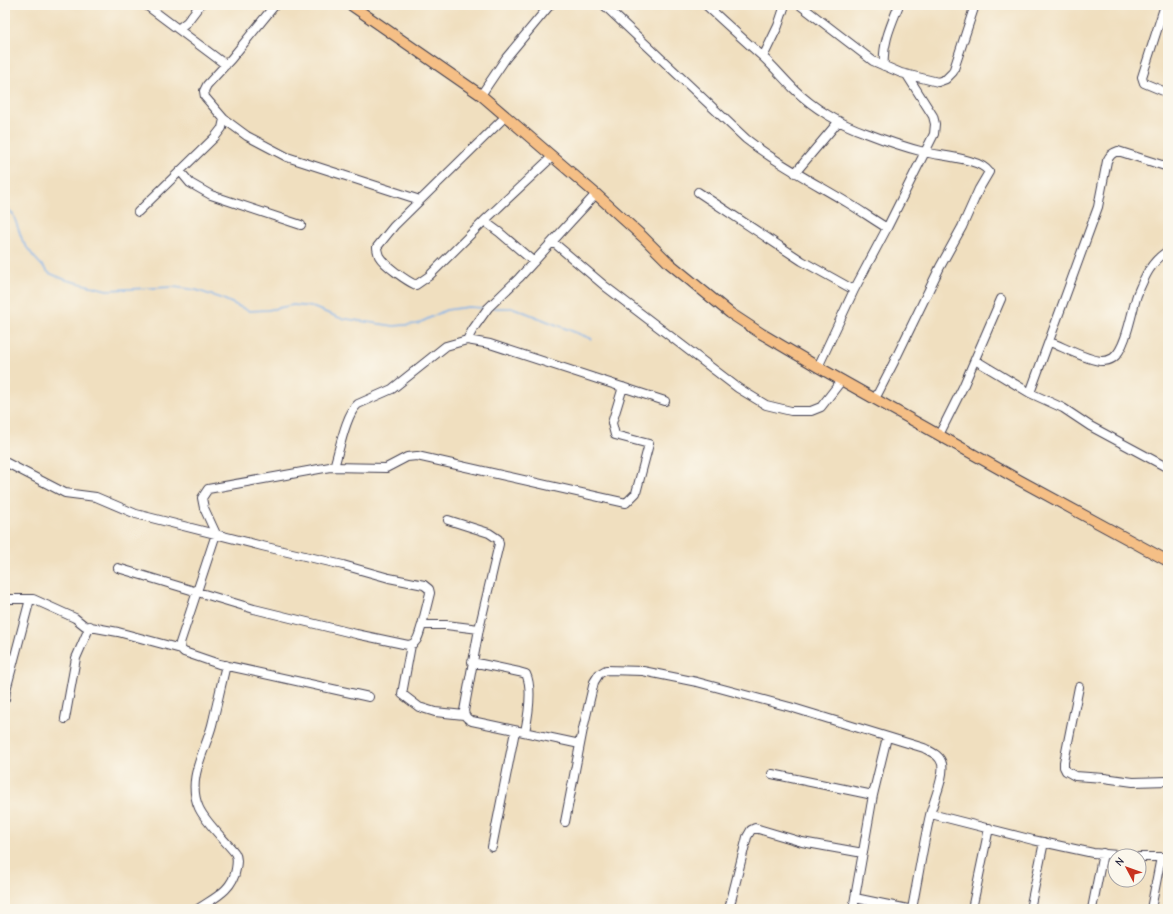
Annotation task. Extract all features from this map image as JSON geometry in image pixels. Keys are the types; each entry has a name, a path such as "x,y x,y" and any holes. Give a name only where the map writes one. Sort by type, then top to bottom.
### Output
{"main road":[{"path":"351,5 481,95 596,194 643,237 669,264 730,313 762,334 874,399 1168,561"}],"street":[{"path":"146,5 226,65"},
{"path":"178,30 200,5"},
{"path":"275,5 226,65 207,85 204,91 205,97 224,119 247,136 287,158 420,200"},
{"path":"481,95 506,58 550,5"},
{"path":"604,5 746,139 764,154 848,203 887,228"},
{"path":"706,5 763,57 795,90 808,101 839,121 865,133 924,152 965,160 986,168 989,172 874,399"},
{"path":"763,57 778,26 785,5"},
{"path":"800,5 873,61 907,75 938,82 946,79 953,72 975,5"},
{"path":"884,66 883,54 899,5"},
{"path":"1165,5 1142,77 1144,83 1168,93"},
{"path":"818,367 854,290 934,134 935,124 933,116 907,75"},
{"path":"506,116 390,230 377,247 380,257 406,280 416,285 429,276 484,221 553,156"},
{"path":"138,212 215,137 222,128 224,119"},
{"path":"795,173 839,121"},
{"path":"1030,393 1050,342 1098,207 1109,156 1118,150 1168,166"},
{"path":"180,171 190,183 212,194 301,225"},
{"path":"698,192 802,261 854,290"},
{"path":"467,340 488,308 553,242 596,194"},
{"path":"484,221 534,262"},
{"path":"553,242 618,297 738,388 766,405 791,411 811,411 821,407 842,380"},
{"path":"1050,342 1100,361 1108,361 1114,358 1119,352 1131,321 1137,296 1151,266 1157,259 1168,251"},
{"path":"939,435 975,360 1001,299"},
{"path":"334,467 353,407 392,389 446,346 467,340 490,344 665,401"},
{"path":"975,360 1030,393 1063,408 1090,426 1168,468"},
{"path":"181,649 180,642 216,534 204,508 202,498 208,489 334,467 386,468 407,456 418,456 626,503 636,492 649,444 614,434 612,423 623,387"},
{"path":"5,462 64,493 96,497 136,514 343,564 389,578 424,585 430,589 430,593 416,642 411,645 356,634 254,609 118,568"},
{"path":"448,520 489,533 498,539 499,544 472,662 464,715"},
{"path":"5,599 30,599 75,618 85,626 118,632 181,649 184,652 226,665 369,697"},
{"path":"5,699 6,690 30,599"},
{"path":"422,625 446,625 479,629"},
{"path":"65,719 76,658 90,626"},
{"path":"411,645 402,694 419,707 435,712 464,715 467,719 472,721 580,744"},
{"path":"472,662 526,674 529,703 525,732"},
{"path":"198,909 227,889 232,883 235,875 237,860 235,853 204,817 195,796 195,779 198,765 212,727 226,665"},
{"path":"565,822 594,682 599,674 606,670 643,670 697,682 790,707 924,748 940,758 942,764 940,784 931,814 912,909"},
{"path":"1079,687 1064,762 1066,771 1075,776 1133,782 1168,781"},
{"path":"492,846 515,731"},
{"path":"853,909 873,796 887,737"},
{"path":"772,774 873,796"},
{"path":"931,814 1044,842 1093,853 1107,854"},
{"path":"729,909 747,838 751,830 755,828 802,842 863,853"},
{"path":"972,909 989,828"},
{"path":"1030,909 1044,842"},
{"path":"1092,909 1102,854"},
{"path":"1147,857 1164,857 1151,909"},
{"path":"855,898 908,909"}],"waterway":[{"path":"5,206 13,214 23,242 34,257 49,273 66,280 107,290 174,287 196,290 223,299 249,311 268,310 293,305 312,307 340,318 394,326 417,324 446,310 468,307 485,308"},
{"path":"493,308 514,308 592,339"}]}
